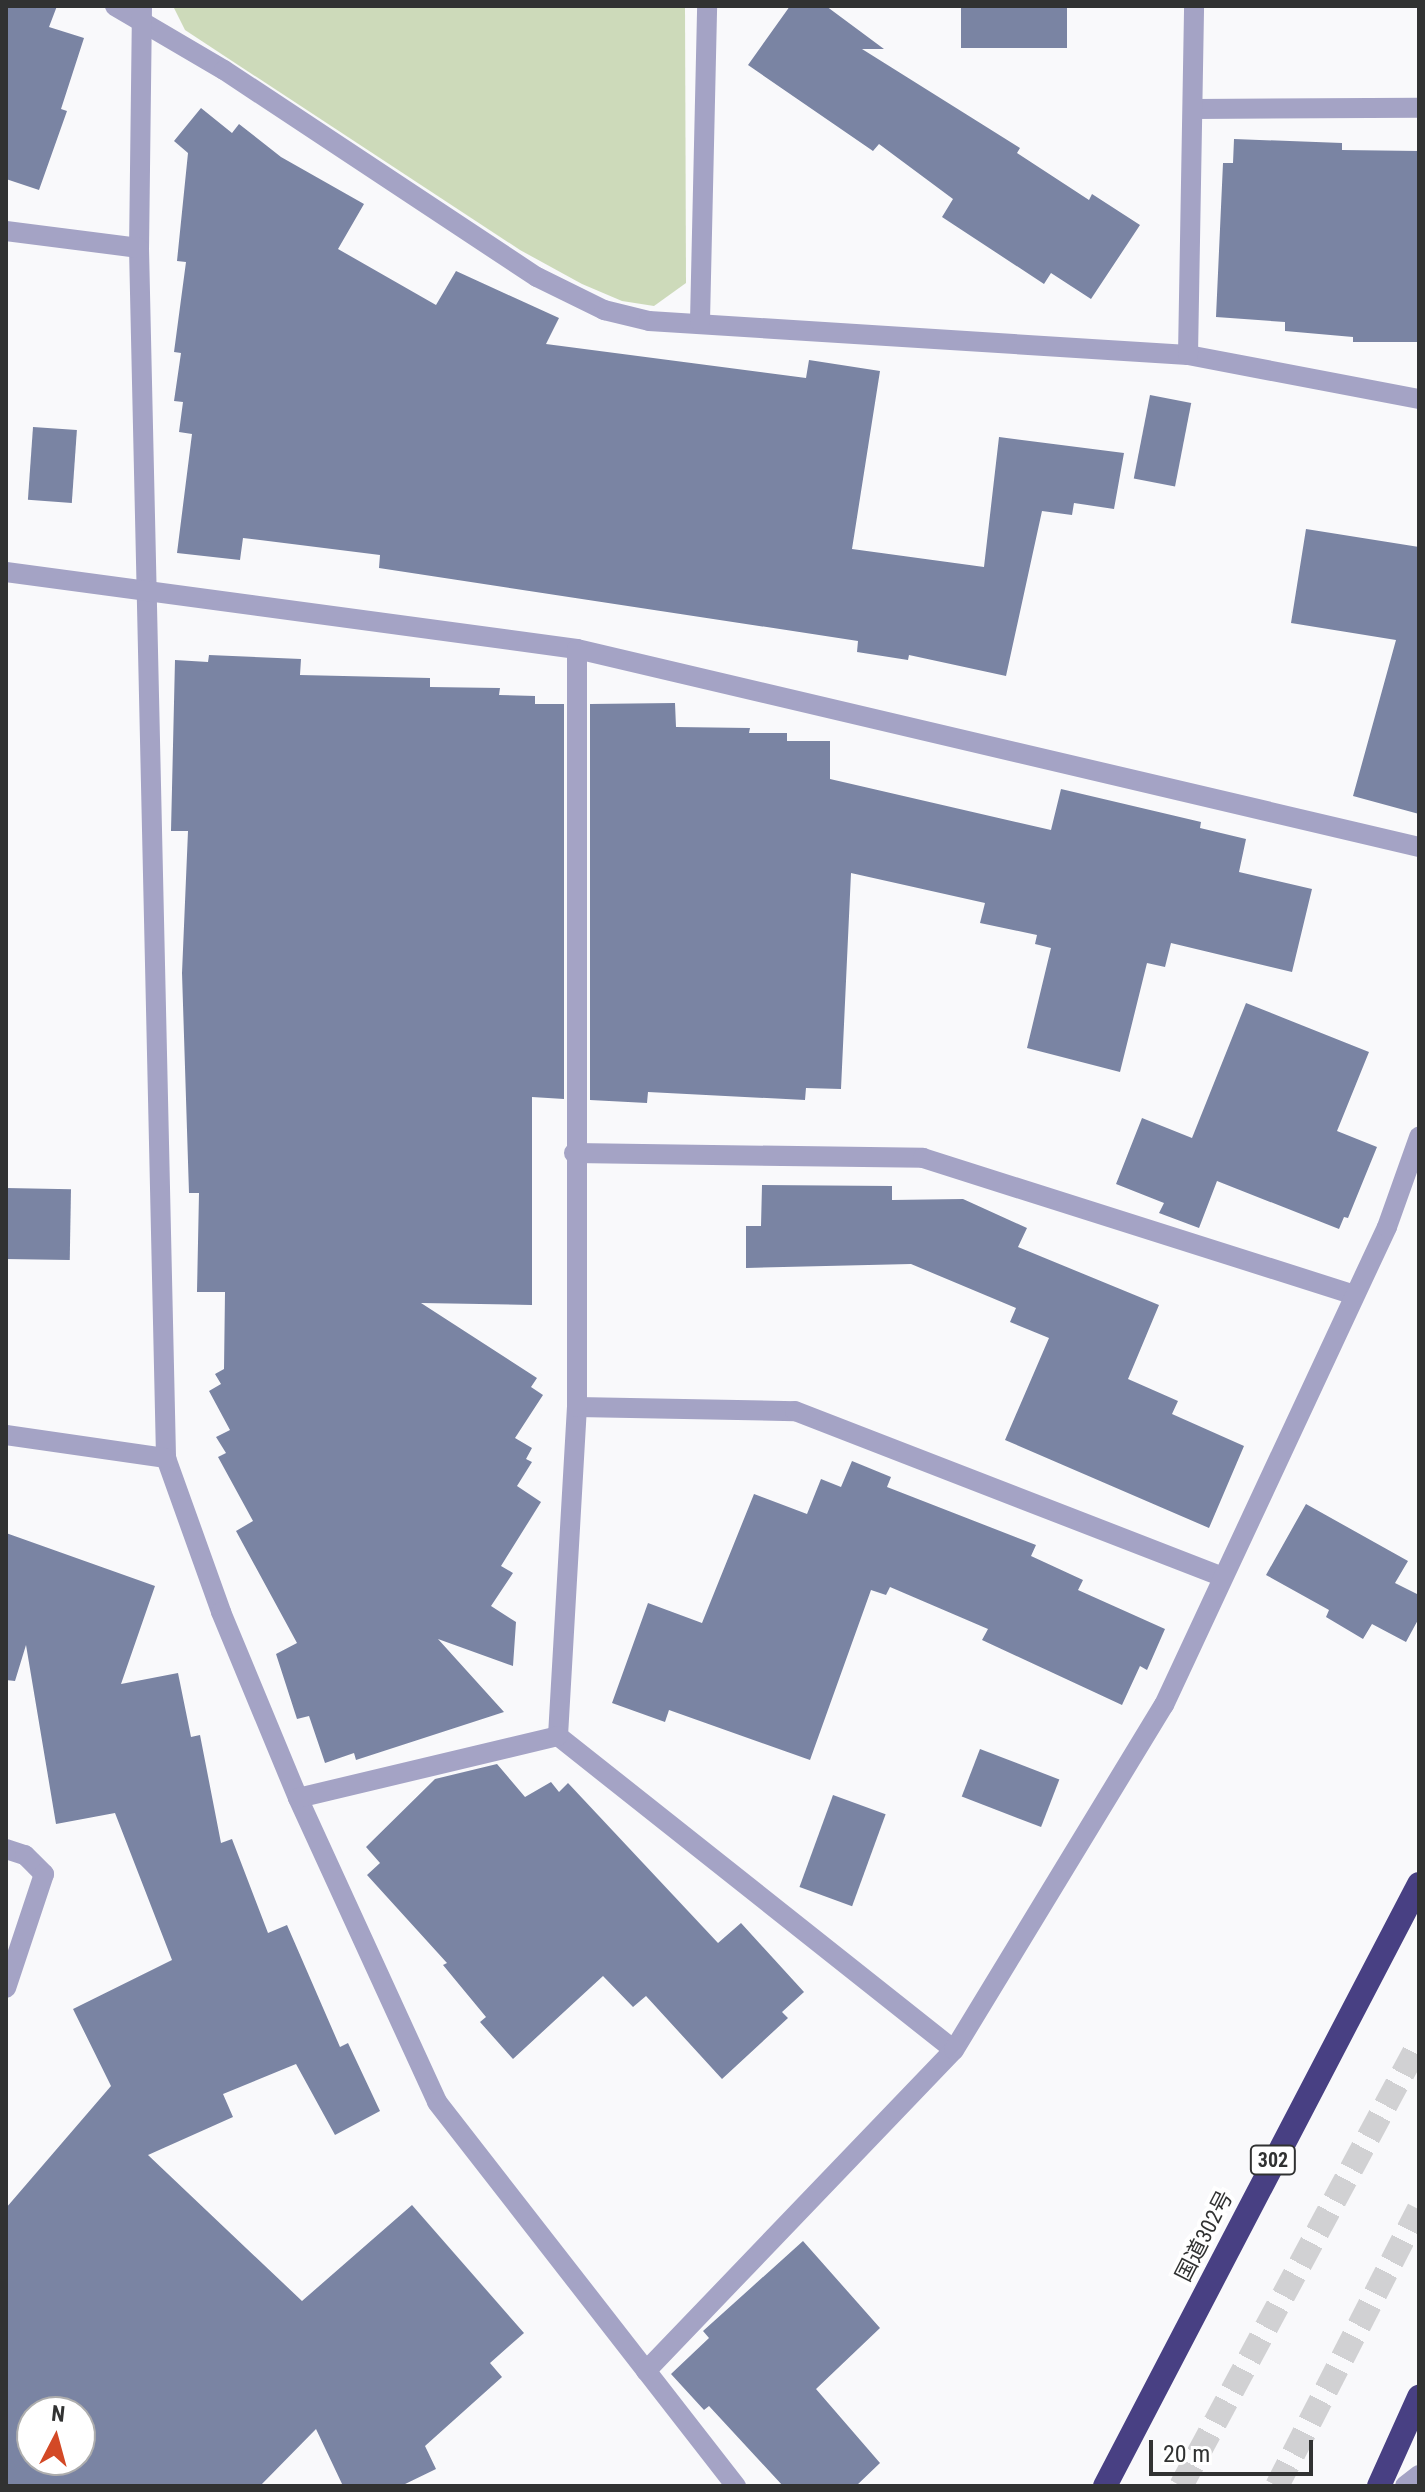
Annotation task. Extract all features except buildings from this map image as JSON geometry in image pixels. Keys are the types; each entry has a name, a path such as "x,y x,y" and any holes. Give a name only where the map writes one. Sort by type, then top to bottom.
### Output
{"highway":[{"name":"国道302号","path":"1105,2486 1419,1884"},
{"path":"1379,2486 1419,2397"}],"street":[{"path":"115,6 143,16 537,277 604,310 649,321 700,321 1188,355 1419,399"},
{"path":"700,321 707,6"},
{"path":"1188,355 1194,6"},
{"path":"143,16 139,248 166,1458 221,1612 298,1798 437,2102 736,2486"},
{"path":"1194,109 1419,108"},
{"path":"6,231 139,248"},
{"path":"6,572 149,594 577,649 1419,847"},
{"path":"558,1736 577,1407 574,1153 577,649"},
{"path":"646,2371 954,2050 1164,1705 1387,1227 1419,1137"},
{"path":"574,1153 923,1158 1354,1295"},
{"path":"577,1407 795,1411 1223,1577"},
{"path":"6,1435 166,1458"},
{"path":"298,1798 558,1736"},
{"path":"558,1736 954,2050"},
{"path":"6,1849 25,1855 44,1874 6,1988"},
{"path":"1405,2486 1419,2475"}],"green space":[{"path":"173,6 685,6 686,283 654,306 622,301 582,284 520,250 185,30"}],"tunnel":[{"path":"1181,2486 1419,2043"},
{"path":"1277,2486 1419,2209"}]}
